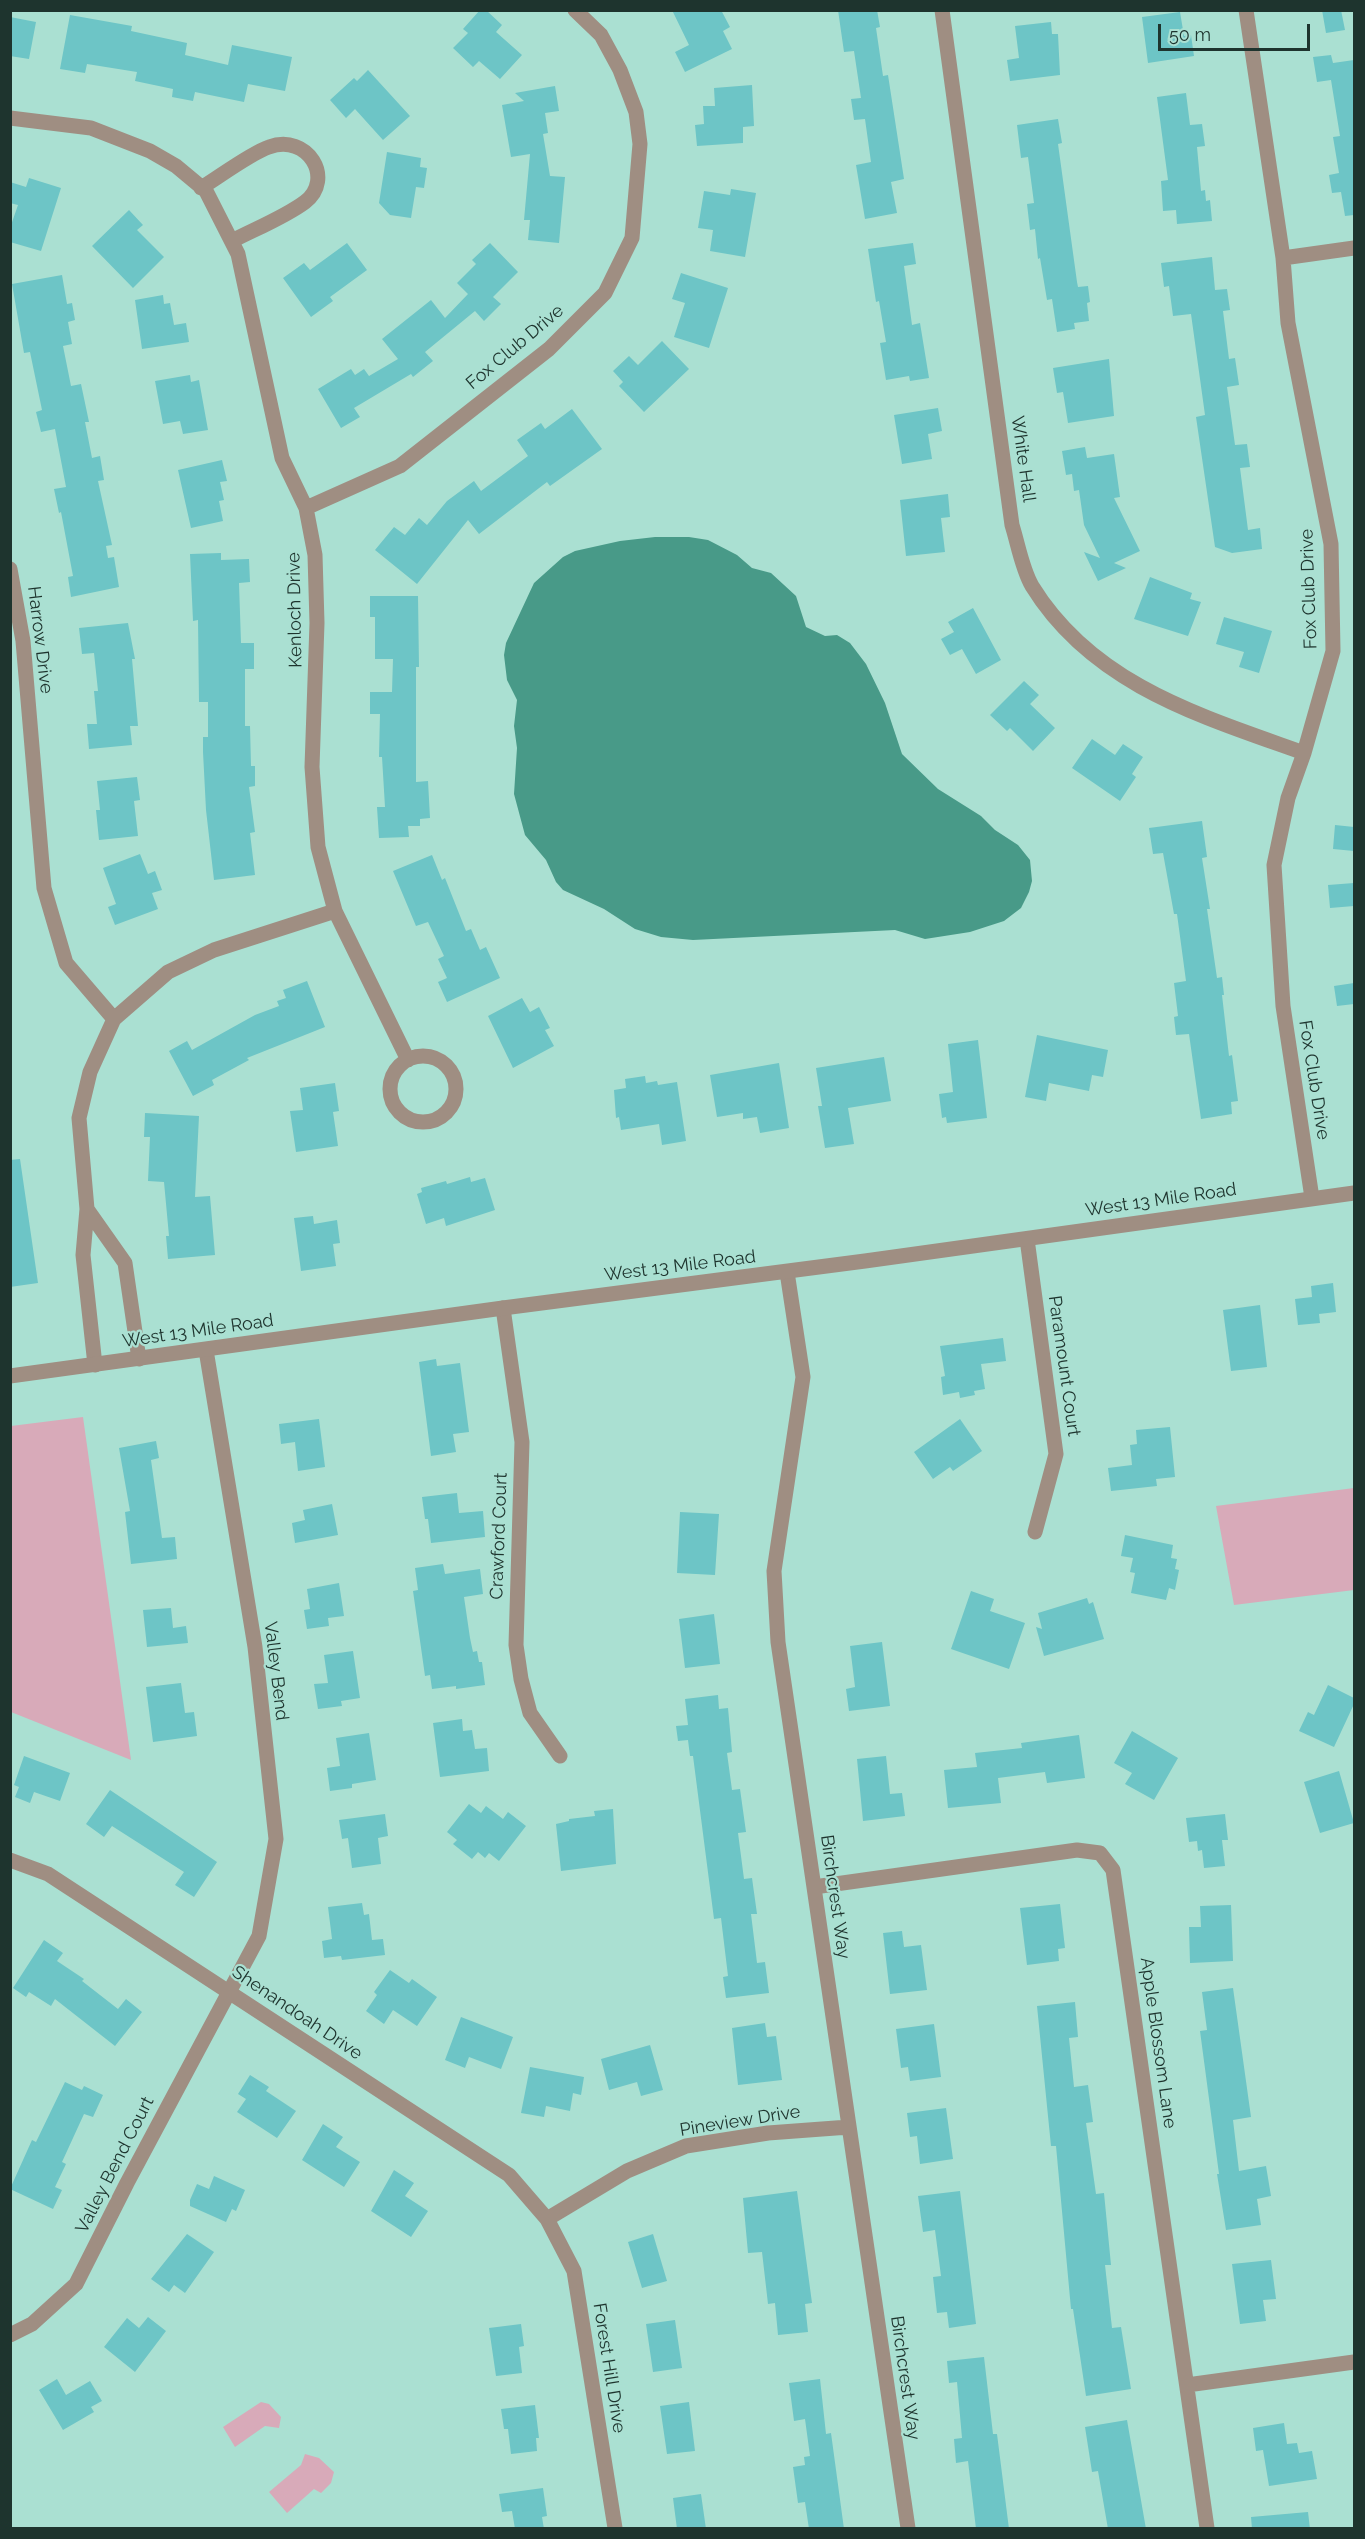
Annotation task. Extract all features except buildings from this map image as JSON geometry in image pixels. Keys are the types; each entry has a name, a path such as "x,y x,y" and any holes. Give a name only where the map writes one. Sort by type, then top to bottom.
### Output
{"street":[{"name":"Fox Club Drive","path":"306,508 400,466 549,349 605,293 632,238 640,144 636,112 620,70 601,35 575,10"},
{"name":"White Hall","path":"942,10 1012,525 1031,584 1065,630 1117,674 1190,712 1304,753"},
{"name":"Fox Club Drive","path":"1246,10 1283,258 1288,323 1331,544 1333,651 1304,753 1288,798 1274,865 1283,1006 1312,1198"},
{"name":"Kenloch Drive","path":"10,118 91,128 150,151 176,166 206,191 238,254 282,458 306,508 315,555 317,623 313,778 318,847 335,911 408,1060"},
{"path":"201,188 268,147 289,143 299,146 309,154 317,172 316,188 307,201 232,241"},
{"path":"1283,258 1354,248"},
{"name":"Harrow Drive","path":"10,569 23,641 44,888 66,963 114,1019"},
{"path":"95,1365 83,1255 87,1209 79,1118 90,1072 114,1019 168,972 205,954 335,911"},
{"path":"420,1056 433,1058 445,1064 453,1074 456,1086 455,1099 449,1111 439,1119 426,1122 413,1121 402,1115 394,1105 390,1092 391,1079 398,1068 408,1060 420,1056"},
{"name":"West 13 Mile Road","path":"10,1376 504,1308 787,1272 1354,1192"},
{"path":"87,1209 125,1263 138,1359"},
{"name":"Paramount Court","path":"1027,1239 1056,1454 1035,1532"},
{"name":"Birchcrest Way","path":"787,1272 803,1377 774,1571 778,1642 908,2529"},
{"name":"Crawford Court","path":"504,1308 522,1442 516,1645 521,1679 530,1713 560,1756"},
{"name":"Valley Bend","path":"206,1350 255,1647 276,1839 260,1936 229,1991"},
{"name":"Apple Blossom Lane","path":"814,1887 1077,1850 1100,1853 1113,1870 1207,2529"},
{"name":"Shenandoah Drive","path":"10,1860 48,1874 509,2175 547,2219"},
{"name":"Valley Bend Court","path":"10,2335 32,2325 76,2284 229,1991"},
{"name":"Pineview Drive","path":"547,2219 627,2171 686,2146 768,2133 849,2127"},
{"name":"Forest Hill Drive","path":"547,2219 574,2271 615,2529"},
{"path":"1187,2385 1354,2362"}],"shaded area":[{"path":"655,537 689,537 708,540 737,555 752,568 771,573 796,596 806,627 825,636 837,635 850,643 866,664 885,703 902,754 938,789 981,816 995,830 1018,845 1030,860 1032,881 1021,908 1004,921 970,932 925,939 895,930 693,940 661,937 635,929 604,909 563,890 556,882 546,860 525,835 514,794 517,748 514,726 517,700 507,680 504,655 506,643 534,583 563,557 575,551 620,541"},
{"path":"83,1417 131,1760 11,1712 11,1426"},
{"path":"1354,1488 1354,1590 1234,1605 1216,1506"},
{"path":"261,2402 269,2404 281,2417 279,2428 265,2426 235,2447 223,2427"},
{"path":"305,2454 319,2458 334,2472 331,2483 321,2493 314,2489 287,2513 269,2492 301,2465"}]}
